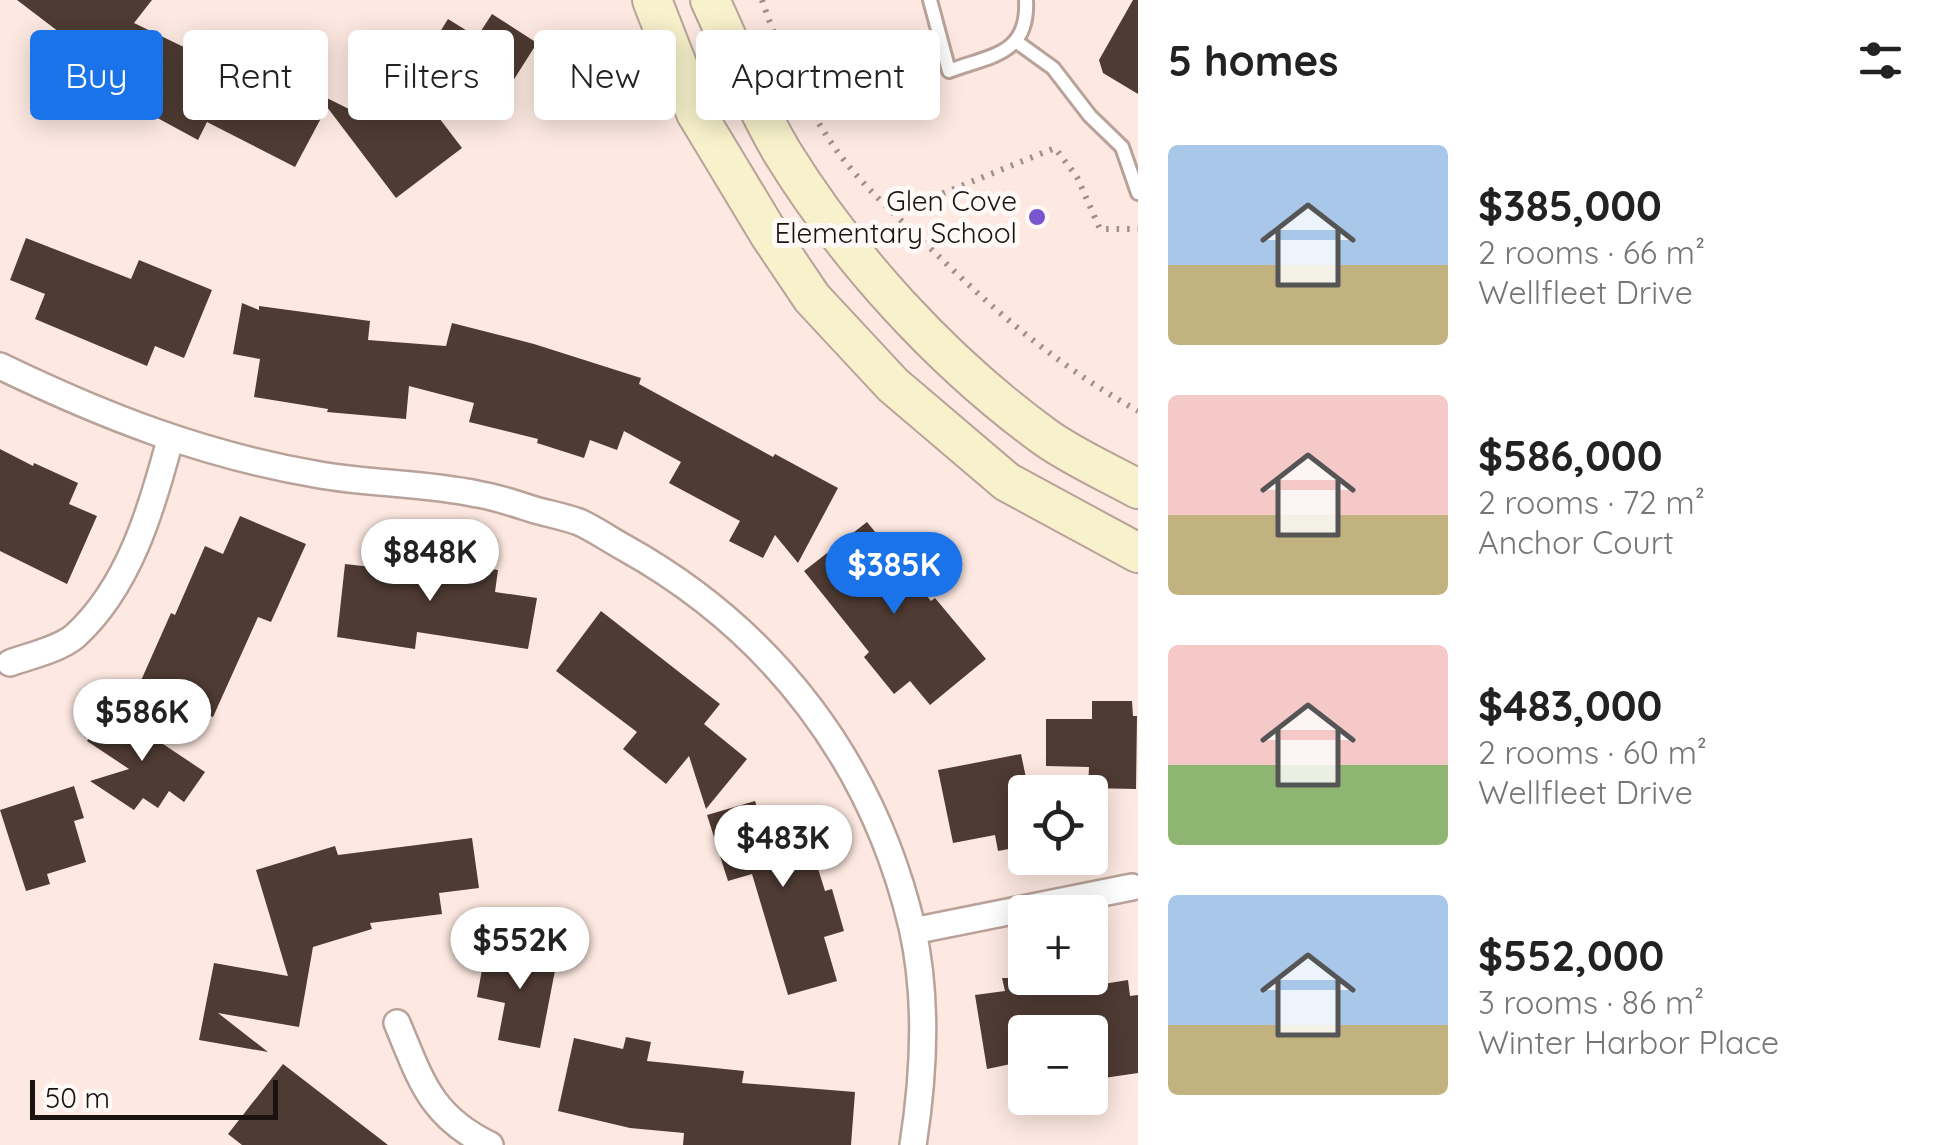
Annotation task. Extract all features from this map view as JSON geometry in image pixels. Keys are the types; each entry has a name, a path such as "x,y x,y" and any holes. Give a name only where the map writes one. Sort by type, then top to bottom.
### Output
{"main road":[{"path":"652,0 696,113 812,298 892,385 1006,482 1138,553"},
{"path":"710,0 741,74 782,152 871,278 969,373 1046,438 1138,489"}],"street":[{"path":"0,366 82,406 170,440 319,475 477,494 578,522 648,561 717,607 778,666 842,754 878,824 896,872 912,931 922,1044 914,1145"},
{"path":"10,663 73,638 125,573 170,440"},
{"path":"912,931 1132,888"},
{"path":"398,1023 425,1091 450,1120 490,1145"}],"lane":[{"path":"930,0 948,70 1013,47 1022,36 1026,0"},
{"path":"1017,42 1052,68 1090,116 1122,147 1138,193"}],"path":[{"path":"762,0 804,95 838,152 894,214 1016,329 1084,381 1138,412"},
{"path":"894,214 1054,148 1077,177 1100,229 1138,229"}],"building":[{"path":"17,0 152,0 134,23 148,30 56,30"},
{"path":"1133,0 1138,0 1138,94 1103,73 1099,60"},
{"path":"492,14 534,41 534,48 514,79 514,30 482,30"},
{"path":"448,19 466,30 441,30"},
{"path":"163,37 183,47 183,120 320,120 295,167 207,122 198,140 161,120"},
{"path":"328,99 348,109 348,120 441,120 462,148 396,198 328,108"},
{"path":"26,238 131,279 139,260 212,290 184,358 155,346 147,366 35,319 45,294 10,280"},
{"path":"242,303 259,310 259,306 370,321 368,340 446,346 452,323 534,344 641,378 639,384 838,488 798,563 775,535 763,558 729,541 740,521 669,483 681,462 624,431 617,450 590,440 584,458 537,443 538,439 469,422 474,403 409,386 406,419 327,412 328,409 254,397 260,359 233,354"},
{"path":"0,449 78,483 69,504 97,516 67,584 0,551"},
{"path":"240,516 306,544 271,622 258,617 213,717 139,685 205,546 223,554"},
{"path":"867,522 931,601 935,598 986,659 930,705 910,681 894,694 864,657 869,652 804,571"},
{"path":"381,550 498,570 495,592 537,598 528,649 417,632 415,649 337,637 345,564 380,568"},
{"path":"601,611 720,704 704,724 747,759 706,809 689,756 666,784 623,749 637,732 556,671"},
{"path":"1092,701 1132,701 1133,716 1137,716 1136,789 1108,788 1108,775 1089,775 1089,767 1046,766 1046,719 1092,719"},
{"path":"109,708 205,772 184,802 169,791 158,808 143,798 134,810 90,781 129,769 87,741"},
{"path":"1021,754 1025,775 1008,775 1008,849 998,851 995,835 953,843 938,770"},
{"path":"74,786 84,818 74,821 86,862 47,874 50,884 26,891 0,810"},
{"path":"755,801 763,826 801,814 825,891 832,889 844,931 824,937 837,981 788,995 752,874 728,881 707,815"},
{"path":"472,838 479,888 439,893 442,914 370,923 372,929 313,947 299,1027 218,1013 268,1052 199,1040 214,963 288,976 256,870 335,846 338,855"},
{"path":"506,945 558,955 540,1048 498,1040 505,1003 477,997 485,953 504,956"},
{"path":"1002,978 1008,978 1008,995 1108,995 1108,983 1128,980 1130,996 1138,995 1138,1073 1108,1077 1108,1015 1008,1015 1008,1065 987,1069 975,995 1005,991"},
{"path":"626,1037 651,1042 647,1061 744,1071 742,1083 855,1092 851,1145 683,1145 684,1133 630,1128 558,1111 574,1038 623,1049"},
{"path":"283,1064 388,1145 242,1145 228,1134"}],"place":[{"name":"Glen Cove Elementary School","path":"1037,217"}]}
